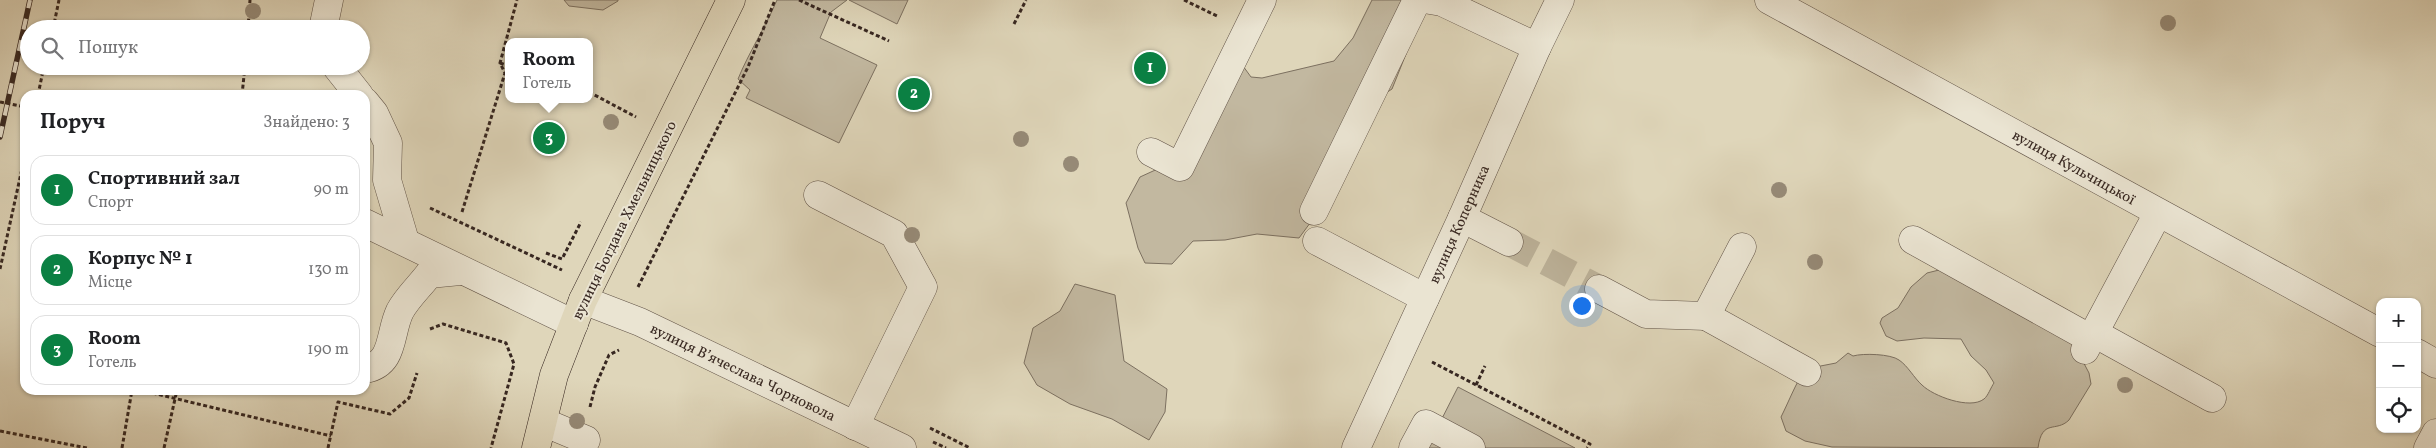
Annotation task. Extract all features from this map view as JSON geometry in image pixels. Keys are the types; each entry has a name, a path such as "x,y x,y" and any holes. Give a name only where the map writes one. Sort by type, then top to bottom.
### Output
{"main road":[{"name":"вулиця Богдана Хмельницького","path":"540,435 554,375 579,312 731,0"}],"street":[{"path":"325,20 329,0"},
{"path":"1151,152 1180,167 1262,0"},
{"path":"1314,211 1418,0"},
{"path":"1430,0 1442,2 1537,47"},
{"name":"вулиця Коперника","path":"1356,448 1426,298 1537,47 1560,0"},
{"name":"вулиця Кульчицької","path":"1769,0 2376,331"},
{"path":"343,75 355,90"},
{"path":"370,108 388,144 387,180 405,241"},
{"path":"818,195 894,234 923,286 855,426"},
{"path":"2090,341 2158,213"},
{"path":"1462,218 1509,242"},
{"name":"вулиця Вʼячеслава Чорновола","path":"370,225 460,270 579,312 640,322 902,448"},
{"path":"1913,240 2090,341 2212,398"},
{"path":"1317,241 1426,298"},
{"path":"1706,316 1742,247"},
{"path":"370,368 374,368 388,356 400,311 429,274 460,270"},
{"path":"1599,290 1646,314 1706,316 1807,372"},
{"path":"2421,355 2436,364"},
{"path":"1413,448 1426,424 1471,448"},
{"path":"2428,448 2436,433"},
{"path":"540,435 586,440"}],"path":[{"path":"55,20 59,0"},
{"path":"249,20 250,0"},
{"path":"507,38 517,0"},
{"path":"644,292 636,290 748,67 774,0"},
{"path":"799,0 889,40"},
{"path":"1014,24 1026,0"},
{"path":"462,212 505,74 500,63 505,44"},
{"path":"500,63 505,65"},
{"path":"39,90 42,75"},
{"path":"243,90 244,75"},
{"path":"593,94 636,117"},
{"path":"0,102 20,106"},
{"path":"0,269 20,178"},
{"path":"546,253 562,259"},
{"path":"491,448 514,364 506,343"},
{"path":"595,387 610,355 622,348"},
{"path":"1423,357 1590,444 1588,448"},
{"path":"1476,385 1486,366"},
{"path":"122,448 131,395"},
{"path":"160,395 330,436"},
{"path":"164,448 177,395"},
{"path":"928,427 970,448"},
{"path":"0,432 88,448"}],"shaded area":[{"path":"564,0 618,1 603,10 569,6"},
{"path":"777,0 847,0 831,12 820,38 877,65 839,143 746,98 750,90 738,79"},
{"path":"849,0 908,0 897,24"},
{"path":"1372,0 1405,0 1406,54 1392,89 1355,113 1316,215 1299,238 1257,234 1225,240 1193,241 1172,264 1145,263 1138,248 1126,203 1140,177 1175,161 1235,55 1251,77 1262,78 1334,61 1353,38"},
{"path":"1943,269 2067,331 2089,373 2091,384 2069,420 2059,426 2046,429 2040,439 2038,448 1832,447 1805,441 1786,431 1781,417 1805,369 1836,363 1848,353 1853,356 1877,355 1895,358 1927,389 1952,400 1970,403 1978,402 1985,398 1994,383 1986,370 1971,356 1961,339 1924,338 1897,341 1886,336 1880,323 1882,318 1898,308 1911,287 1927,273"},
{"path":"1075,284 1115,295 1124,361 1167,389 1165,412 1149,440 1112,419 1070,404 1037,385 1024,363 1033,328 1060,311"},
{"path":"1458,387 1575,448 1427,448"}],"tunnel":[{"path":"1509,242 1599,289"}],"railway":[{"path":"26,20 30,0"},
{"path":"0,137 20,46"}],"place":[{"name":"Спортивний зал","path":"1150,68"},
{"name":"Корпус № 1","path":"914,94"},
{"name":"Room","path":"549,138"}]}
